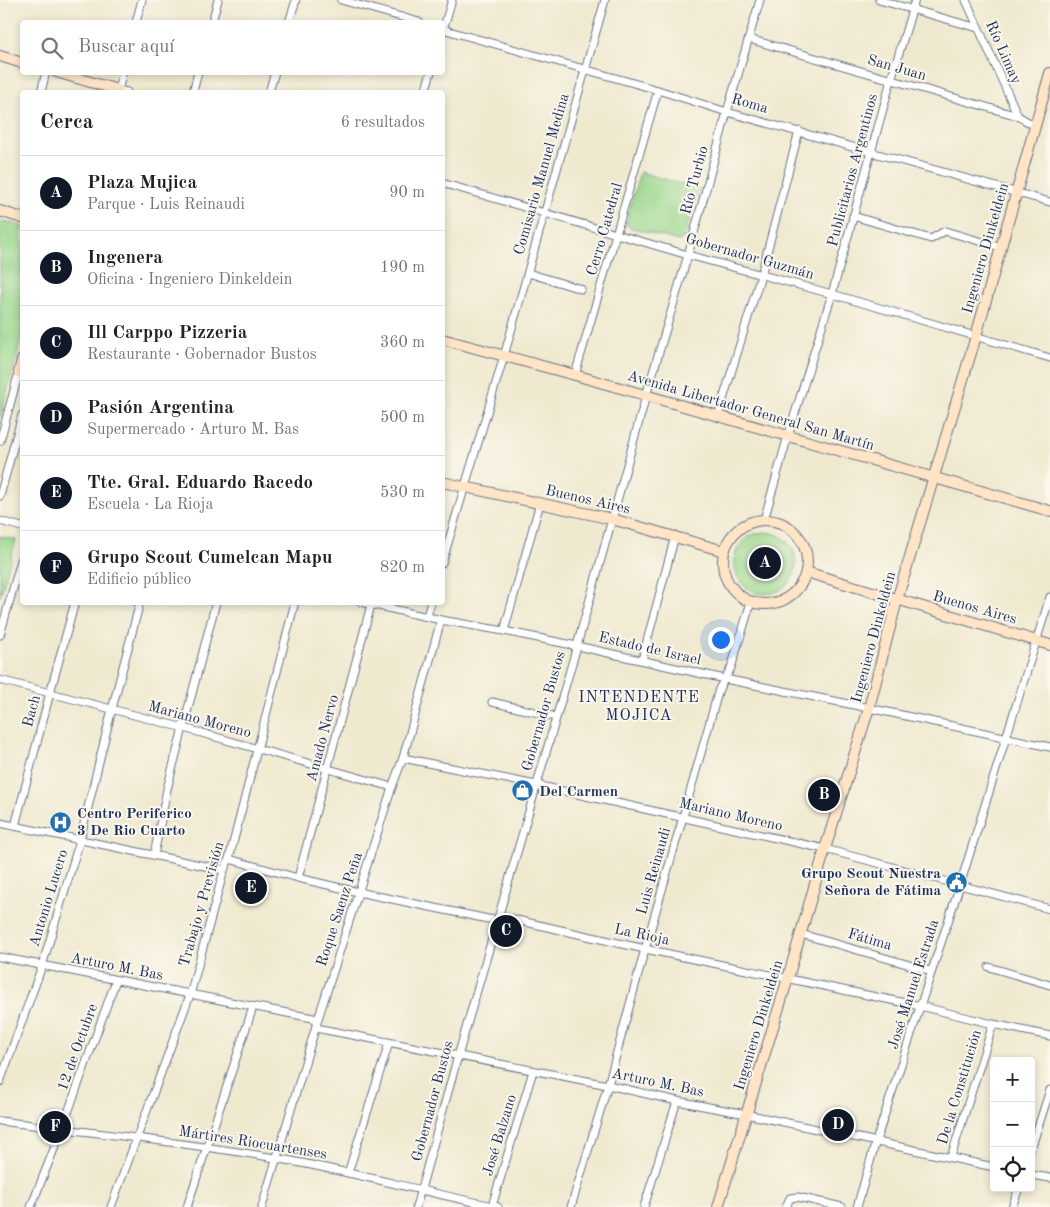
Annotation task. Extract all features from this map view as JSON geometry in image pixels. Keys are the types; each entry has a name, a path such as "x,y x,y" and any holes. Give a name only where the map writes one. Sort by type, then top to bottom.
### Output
{"main road":[{"path":"0,56 20,62"},
{"name":"Ingeniero Dinkeldein","path":"718,1207 869,708 897,600 976,336 1035,126 1045,106 1050,73"},
{"path":"66,75 114,90"},
{"path":"0,211 20,217"},
{"name":"Avenida Libertador General San Martín","path":"445,340 575,375 1050,511"},
{"name":"Buenos Aires","path":"445,483 612,519 724,551"},
{"path":"764,520 775,521 794,531 801,540 807,556 806,572 800,585 791,595 779,602 765,604 751,602 740,596 731,587 725,576 723,564 724,551 729,539 750,522 764,520"},
{"name":"Buenos Aires","path":"806,572 1050,644"}],"street":[{"path":"137,20 142,0"},
{"path":"213,20 218,0"},
{"path":"291,20 296,0"},
{"path":"340,0 413,20"},
{"path":"445,23 452,0"},
{"name":"Comisario Manuel Medina","path":"504,356 605,0"},
{"name":"Río Turbio","path":"646,396 760,0"},
{"path":"879,0 978,28"},
{"name":"Publicitarios Argentinos","path":"764,520 832,294 914,0"},
{"name":"Río Limay","path":"966,0 1018,116"},
{"name":"Roma","path":"445,31 1050,202"},
{"name":"San Juan","path":"749,39 1018,116 1035,126"},
{"path":"41,90 45,75"},
{"path":"121,90 123,75"},
{"path":"194,90 197,75"},
{"path":"270,90 274,75"},
{"path":"426,90 430,75"},
{"name":"Cerro Catedral","path":"575,375 658,90"},
{"path":"718,416 760,275 799,132"},
{"name":"Gobernador Guzmán","path":"445,184 1050,358"},
{"path":"853,216 931,239 945,231 1000,247"},
{"path":"528,273 581,289"},
{"path":"445,553 504,356"},
{"path":"0,441 20,375"},
{"name":"Gobernador Bustos","path":"416,1207 646,396"},
{"path":"0,496 20,422"},
{"path":"504,631 540,503"},
{"path":"0,521 20,526"},
{"path":"642,660 675,536"},
{"path":"0,635 20,565"},
{"name":"José Manuel Estrada","path":"857,1207 876,1141 960,885 1050,597"},
{"name":"Luis Reinaudi","path":"571,1207 608,1085 718,689 731,668 751,602"},
{"name":"Bach","path":"15,826 75,605"},
{"name":"Antonio Lucero","path":"0,1082 42,966 80,840 139,605"},
{"path":"154,855 167,789 215,605"},
{"name":"Trabajo y Previsión","path":"111,1207 190,995 224,870 229,859 294,605"},
{"name":"Amado Nervo","path":"298,878 371,605"},
{"name":"Estado de Israel","path":"376,605 1050,747"},
{"path":"427,616 430,605"},
{"name":"Roque Saenz Peña","path":"262,1207 318,1019 403,758 441,620"},
{"name":"Mariano Moreno","path":"0,680 184,728 392,787"},
{"path":"492,702 556,717"},
{"name":"Mariano Moreno","path":"403,758 536,785 825,849 1050,909"},
{"path":"0,823 224,870"},
{"name":"La Rioja","path":"229,859 358,892 488,920 512,919 645,949 920,1006 1050,1036"},
{"name":"Fátima","path":"801,934 931,972"},
{"name":"Arturo M. Bas","path":"0,957 318,1019"},
{"path":"989,966 1050,985"},
{"name":"12 de Octubre","path":"31,1207 62,1129 116,980"},
{"path":"187,1207 253,1007"},
{"name":"De la Constitución","path":"951,1157 993,1024"},
{"name":"Arturo M. Bas","path":"316,1028 608,1085 990,1166"},
{"path":"348,1173 389,1043"},
{"name":"José Balzano","path":"495,1206 533,1071"},
{"path":"1032,1147 1050,1090"},
{"path":"644,1207 677,1101"},
{"name":"Mártires Riocuartenses","path":"0,1121 276,1158 495,1206"},
{"path":"1035,1176 1050,1178"},
{"path":"1012,1207 1017,1192"},
{"path":"786,1207 790,1198 798,1197 842,1207"}],"shaded area":[{"name":"Centro Periferico 3 De Rio Cuarto","path":"52,813 72,818 71,831 48,827"}],"green space":[{"path":"640,172 699,189 684,238 679,241 629,227 626,222"},
{"path":"0,220 20,225 20,344 0,418"},
{"path":"765,532 782,537 787,541 791,546 796,563 791,580 787,585 782,589 765,594 748,589 743,585 739,580 734,563 739,546 743,541 748,537"},
{"path":"0,536 16,540 0,597"}],"place":[{"name":"Plaza Mujica","path":"765,563"},
{"name":"Del Carmen","path":"523,791"},
{"name":"Ingenera","path":"824,795"},
{"name":"Centro Periferico 3 De Rio Cuarto","path":"61,822"},
{"name":"Grupo Scout Nuestra Señora de Fátima","path":"957,882"},
{"name":"Tte. Gral. Eduardo Racedo","path":"251,888"},
{"name":"Ill Carppo Pizzeria","path":"506,931"},
{"name":"Pasión Argentina","path":"838,1125"},
{"name":"Grupo Scout Cumelcan Mapu","path":"55,1127"}],"district":[{"name":"INTENDENTE MOJICA","path":"639,705"}]}
